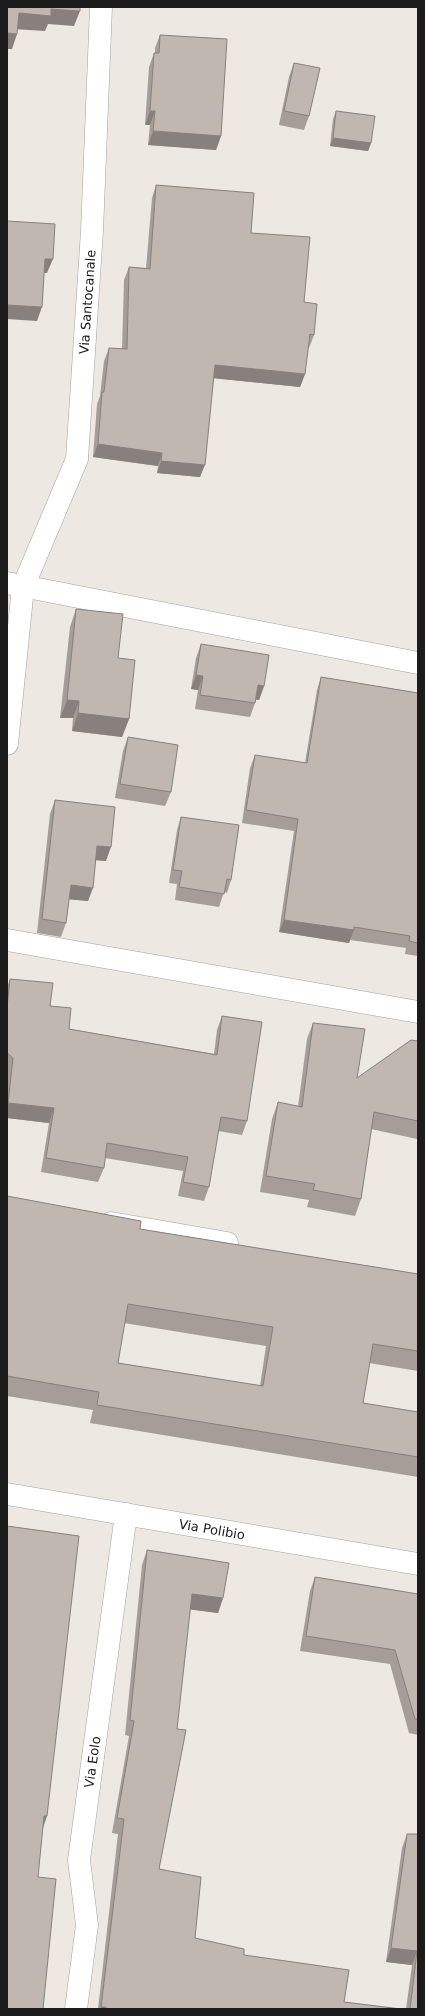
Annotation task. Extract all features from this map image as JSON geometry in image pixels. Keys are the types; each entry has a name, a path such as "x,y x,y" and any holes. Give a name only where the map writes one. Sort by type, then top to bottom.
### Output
{"street":[{"name":"Via Santocanale","path":"7,744 15,585 77,459 92,231 100,7"},
{"path":"15,585 418,663"},
{"path":"7,940 418,1012"},
{"path":"92,1220 247,1246"},
{"name":"Via Polibio","path":"7,1494 418,1564"},
{"name":"Via Eolo","path":"76,2009 87,1925 79,1860 126,1514"}],"building":[{"path":"7,7 80,7 80,11 51,9 51,16 19,13 17,34 7,33"},
{"path":"160,35 227,39 221,136 153,131 155,111 150,111 154,53 159,53"},
{"path":"294,63 320,68 309,116 284,111"},
{"path":"336,111 375,116 371,143 333,138"},
{"path":"156,185 254,193 251,233 310,237 304,302 317,304 314,335 310,334 305,374 215,365 205,465 161,461 162,453 98,444 102,392 104,392 109,348 127,349 129,267 150,269"},
{"path":"7,221 55,224 53,259 45,259 42,307 7,305"},
{"path":"76,609 123,614 118,658 135,660 129,719 78,713 79,701 67,700"},
{"path":"201,644 269,655 264,686 258,685 255,703 200,695 203,676 196,675"},
{"path":"321,677 418,693 418,943 409,941 410,936 354,927 354,930 284,920 298,819 246,810 255,755 307,763"},
{"path":"128,737 178,745 171,792 120,784"},
{"path":"55,800 115,807 111,847 97,846 93,888 71,885 66,923 42,919"},
{"path":"181,817 239,825 231,880 227,879 224,894 179,887 182,871 173,870"},
{"path":"10,979 53,983 50,1006 71,1008 69,1029 217,1055 222,1016 262,1022 247,1121 221,1117 209,1187 183,1182 188,1157 107,1143 104,1168 46,1158 54,1108 8,1103 13,1058 7,1053 7,1007"},
{"path":"313,1023 365,1029 357,1078 411,1040 418,1041 418,1121 374,1112 361,1199 313,1190 315,1184 266,1176 278,1102 302,1107"},
{"path":"7,1196 141,1221 140,1229 418,1274 418,1351 373,1344 363,1403 418,1412 418,1457 97,1405 99,1392 7,1376","holes":["128,1304 273,1327 263,1386 118,1363"]},
{"path":"7,1526 79,1536 47,1816 44,1816 38,1877 56,1879 43,2009 7,2009"},
{"path":"147,1550 229,1563 223,1598 192,1594 177,1729 186,1730 159,1869 201,1877 195,1938 244,1949 244,1955 349,1970 344,2002 401,2009 106,2009 106,2007 101,2007 124,1819 117,1818 134,1721 130,1720"},
{"path":"315,1577 418,1594 418,1719 415,1719 395,1650 306,1636"},
{"path":"407,1834 418,1834 418,2009 410,2009 417,1951 391,1948"}]}
